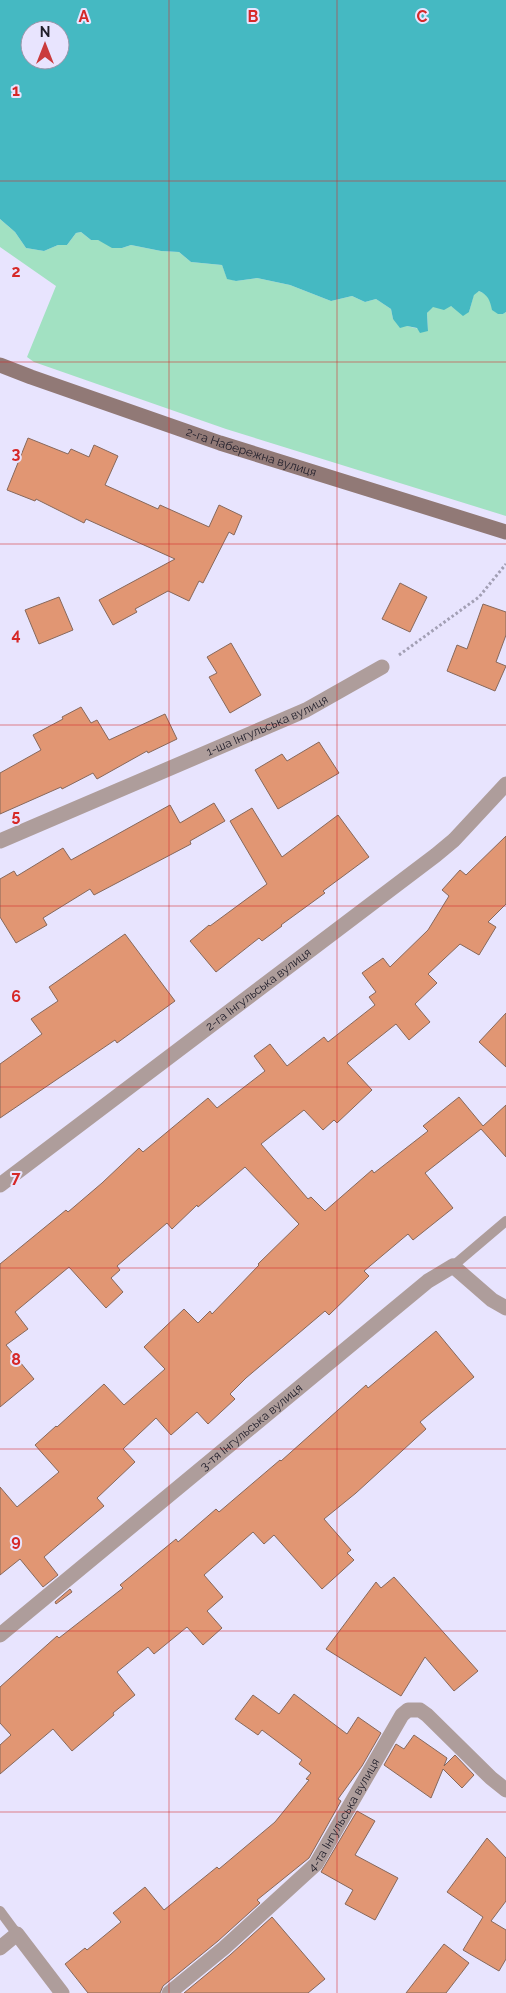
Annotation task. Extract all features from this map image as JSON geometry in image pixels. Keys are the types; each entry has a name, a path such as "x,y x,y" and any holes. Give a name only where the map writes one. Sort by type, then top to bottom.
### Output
{"main road":[{"name":"2-га Набережна вулиця","path":"0,365 220,443 506,532"}],"street":[{"name":"1-ша Інгульська вулиця","path":"0,841 306,710 382,667"},
{"name":"2-га Інгульська вулиця","path":"0,1185 436,855 454,840 506,784"},
{"path":"452,1266 492,1300 506,1308"},
{"name":"3-тя Інгульська вулиця","path":"0,1635 428,1281 452,1266"},
{"name":"4-та Інгульська вулиця","path":"169,1993 224,1948 316,1864 402,1715 408,1710 420,1710 427,1715 491,1778 506,1790"},
{"path":"0,1948 16,1934 62,1993"}],"lane":[{"path":"452,1266 506,1221"},
{"path":"0,1911 16,1934"}],"path":[{"path":"382,667 479,597 506,564"}],"shaded area":[{"path":"0,0 506,0 506,312 503,314 498,314 492,310 488,298 479,291 474,295 469,312 463,316 451,306 444,310 433,307 427,313 428,331 420,333 417,328 407,326 400,328 393,319 391,309 376,299 365,302 352,296 331,301 290,285 257,278 236,281 227,279 222,265 191,262 179,252 161,251 131,245 122,248 112,248 98,240 91,240 81,232 76,233 67,245 58,245 44,251 26,248 15,232 0,219"},
{"path":"0,219 15,232 26,248 44,251 58,245 67,245 76,233 81,232 91,240 98,240 122,248 131,245 161,251 179,252 191,262 222,265 227,278 236,281 257,278 290,285 331,301 352,296 365,302 376,299 391,309 393,319 407,326 428,331 427,313 433,306 451,306 469,312 474,294 479,291 485,294 503,314 506,312 506,516 226,429 34,362 27,357 56,286 0,247"}],"building":[{"path":"28,438 68,454 71,449 89,457 94,445 118,456 105,485 158,509 160,505 209,527 219,505 242,516 234,535 229,532 203,583 199,581 189,601 168,591 135,609 137,612 113,625 99,600 175,559 86,519 84,523 36,499 35,501 7,490"},
{"path":"400,583 427,597 410,632 382,619"},
{"path":"59,597 73,630 39,644 25,610"},
{"path":"483,604 506,612 506,635 496,662 506,666 495,691 447,671 457,645 467,649"},
{"path":"231,643 261,695 230,713 209,677 217,673 207,657"},
{"path":"81,707 91,723 97,720 109,740 165,714 177,739 148,753 147,751 97,779 93,773 62,789 61,787 0,814 0,773 41,750 33,735"},
{"path":"319,742 339,773 278,809 255,770 282,754 287,761"},
{"path":"214,803 225,821 190,841 191,844 94,895 90,889 43,918 47,925 16,943 0,917 0,879 14,871 17,876 63,848 71,860 170,805 180,823"},
{"path":"252,808 282,857 338,815 369,857 323,891 325,893 282,926 262,941 259,938 216,972 190,941 209,925 267,884 230,821"},
{"path":"506,836 506,904 488,922 496,927 479,955 460,944 428,974 437,983 415,1004 430,1022 409,1040 396,1024 347,1063 372,1090 337,1123 334,1120 323,1130 304,1110 261,1144 308,1199 311,1197 325,1211 372,1170 374,1173 428,1131 423,1126 459,1097 483,1126 506,1105 506,1157 481,1129 425,1173 453,1208 413,1240 408,1234 364,1271 369,1276 329,1315 325,1311 246,1378 230,1394 235,1399 208,1424 197,1412 171,1435 156,1418 123,1449 135,1462 97,1498 104,1506 44,1557 58,1575 43,1587 20,1559 0,1575 0,1487 17,1507 59,1472 35,1445 104,1384 124,1405 165,1369 144,1347 184,1309 198,1323 210,1311 212,1314 258,1264 299,1224 245,1167 198,1207 197,1205 172,1229 167,1223 117,1266 120,1270 111,1278 123,1292 106,1308 69,1267 15,1312 28,1329 6,1345 34,1379 0,1407 0,1264 66,1210 68,1212 139,1148 143,1152 208,1098 217,1108 265,1071 254,1056 270,1044 287,1066 324,1037 328,1042 375,1005 369,997 376,992 362,973 383,958 390,967 428,930 449,896 442,890 460,870 466,875"},
{"path":"125,934 175,1001 117,1043 115,1040 0,1118 0,1064 42,1034 31,1019 58,1001 49,987"},
{"path":"506,1013 506,1067 479,1042"},
{"path":"436,1331 474,1377 420,1422 426,1429 356,1493 324,1519 351,1550 347,1553 354,1560 322,1589 274,1535 264,1544 253,1532 204,1575 223,1597 207,1611 222,1628 203,1645 187,1627 154,1654 148,1647 117,1672 135,1695 113,1713 114,1715 72,1751 53,1729 0,1774 0,1745 11,1735 0,1723 0,1687 57,1636 59,1638 123,1588 120,1585 176,1539 178,1542 216,1509 219,1512 281,1461 366,1385 368,1388"},
{"path":"394,1577 478,1671 454,1691 425,1657 401,1696 326,1649 376,1582 381,1588"},
{"path":"70,1589 72,1592 56,1604 55,1602"},
{"path":"294,1694 347,1734 358,1717 381,1733 362,1766 338,1799 341,1801 309,1858 257,1900 260,1903 218,1941 163,1986 160,1993 88,1993 65,1964 85,1948 87,1950 121,1922 113,1913 145,1887 164,1910 217,1867 219,1869 275,1822 309,1780 306,1779 311,1773 299,1764 302,1760 262,1730 258,1735 235,1719 253,1695 279,1714"},
{"path":"414,1735 447,1758 444,1766 455,1755 474,1775 462,1788 443,1769 431,1798 384,1765 396,1744 404,1749"},
{"path":"357,1811 375,1821 355,1855 398,1878 375,1920 345,1904 353,1890 321,1872"},
{"path":"487,1838 506,1858 506,1901 491,1921 506,1930 506,1959 499,1971 463,1950 483,1917 447,1892"},
{"path":"272,1917 325,1979 308,1993 184,1993 230,1955"},
{"path":"444,1944 469,1963 446,1993 406,1993"}]}
